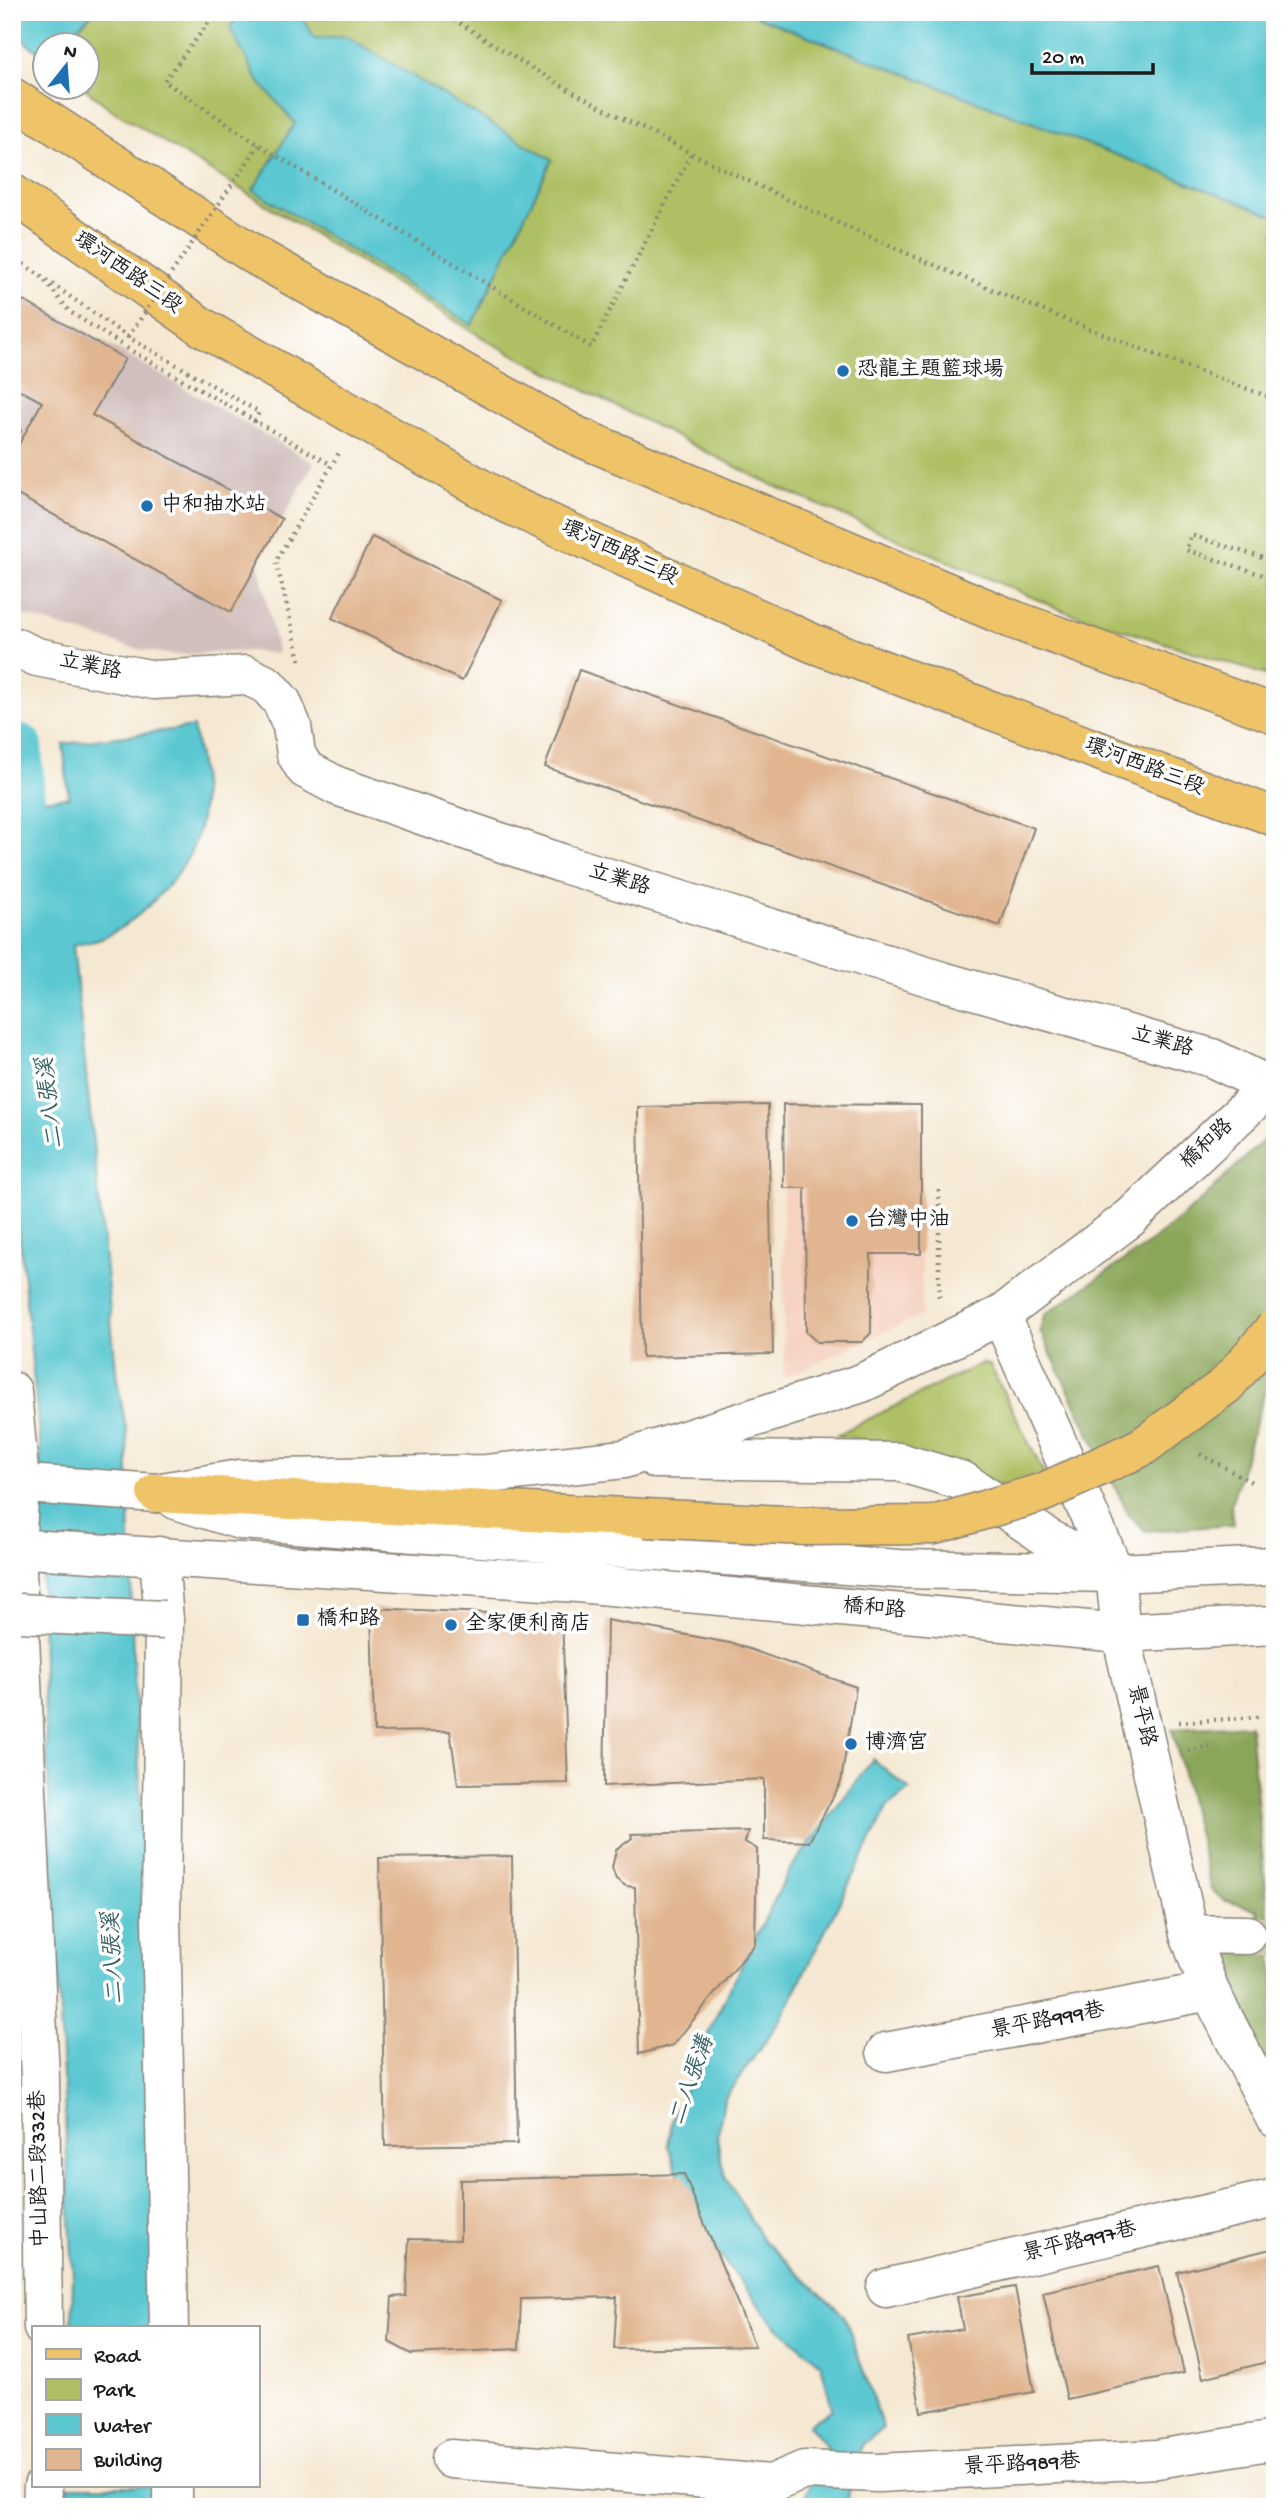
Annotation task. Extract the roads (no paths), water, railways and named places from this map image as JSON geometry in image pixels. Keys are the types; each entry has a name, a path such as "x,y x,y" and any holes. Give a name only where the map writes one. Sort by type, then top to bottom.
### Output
{"main road":[{"path":"12,97 256,256 577,436 1014,620 1275,714"},
{"name":"環河西路三段","path":"12,193 202,327 506,503 812,643 1275,817"},
{"path":"156,1493 805,1526 934,1525 1044,1492 1142,1447 1226,1385 1275,1328"}],"street":[{"name":"立業路","path":"12,646 37,657 154,680 246,676 267,685 282,702 292,726 296,754 305,769 337,786 561,863 942,981 1212,1058 1272,1084"},
{"name":"橋和路","path":"624,1458 862,1382 1001,1315 1130,1218 1272,1084"},
{"name":"景平路","path":"1001,1315 1115,1573 1121,1633 1189,1934 1210,1991 1275,2118"},
{"name":"中山路二段332巷","path":"12,1391 16,1483 14,1548 40,2078 43,2326"},
{"name":"橋和路","path":"16,1483 156,1493 239,1479 487,1474 624,1458 899,1462 963,1481 1048,1538 1115,1573"},
{"name":"橋和路","path":"156,1493 240,1520 899,1569 1115,1573 1275,1566"},
{"name":"橋和路","path":"14,1548 578,1583 1121,1633 1275,1625"},
{"path":"159,1556 164,1620 161,1915 169,2326"},
{"path":"19,1613 164,1620"},
{"path":"1189,1934 1247,1936"},
{"name":"景平路999巷","path":"886,2052 1210,1991"},
{"name":"景平路997巷","path":"886,2288 1275,2198"},
{"name":"景平路989巷","path":"451,2459 780,2487 878,2473 1157,2459 1275,2440"},
{"path":"42,2507 43,2488"},
{"path":"173,2488 173,2507"}],"water":[{"path":"12,12 94,12 72,32 32,32 32,47 12,32"},
{"path":"240,12 299,12 315,38 346,36 552,160 472,325 253,190 295,123 257,79 230,28"},
{"path":"745,12 1275,12 1275,216"},
{"path":"193,727 203,797 197,837 176,876 153,902 119,929 104,937 73,945 117,1379 127,1433 133,1656 151,1988 155,2326 72,2326 73,2277 43,1673 40,1443 12,1159 12,803 69,797 63,744"},
{"name":"二八張溝","path":"873,1759 910,1790 888,1806 781,2019 724,2099 717,2139 725,2176 763,2240 844,2315 883,2428 862,2445 845,2507 800,2507 827,2448 808,2425 832,2409 821,2364 775,2325 698,2228 668,2146 672,2120 714,2020 789,1871"},
{"path":"68,2488 156,2488 155,2507 68,2507"}],"waterway":[{"name":"二八張溪","path":"21,745 27,857"}],"tunnel":[{"path":"1247,1935 1275,1937"}],"place":[{"name":"恐龍主題籃球場","path":"843,371"},
{"name":"中和抽水站","path":"147,506"},
{"name":"台灣中油","path":"852,1221"},
{"name":"橋和路","path":"303,1620"},
{"name":"全家便利商店","path":"451,1625"},
{"name":"博濟宮","path":"851,1744"}]}
